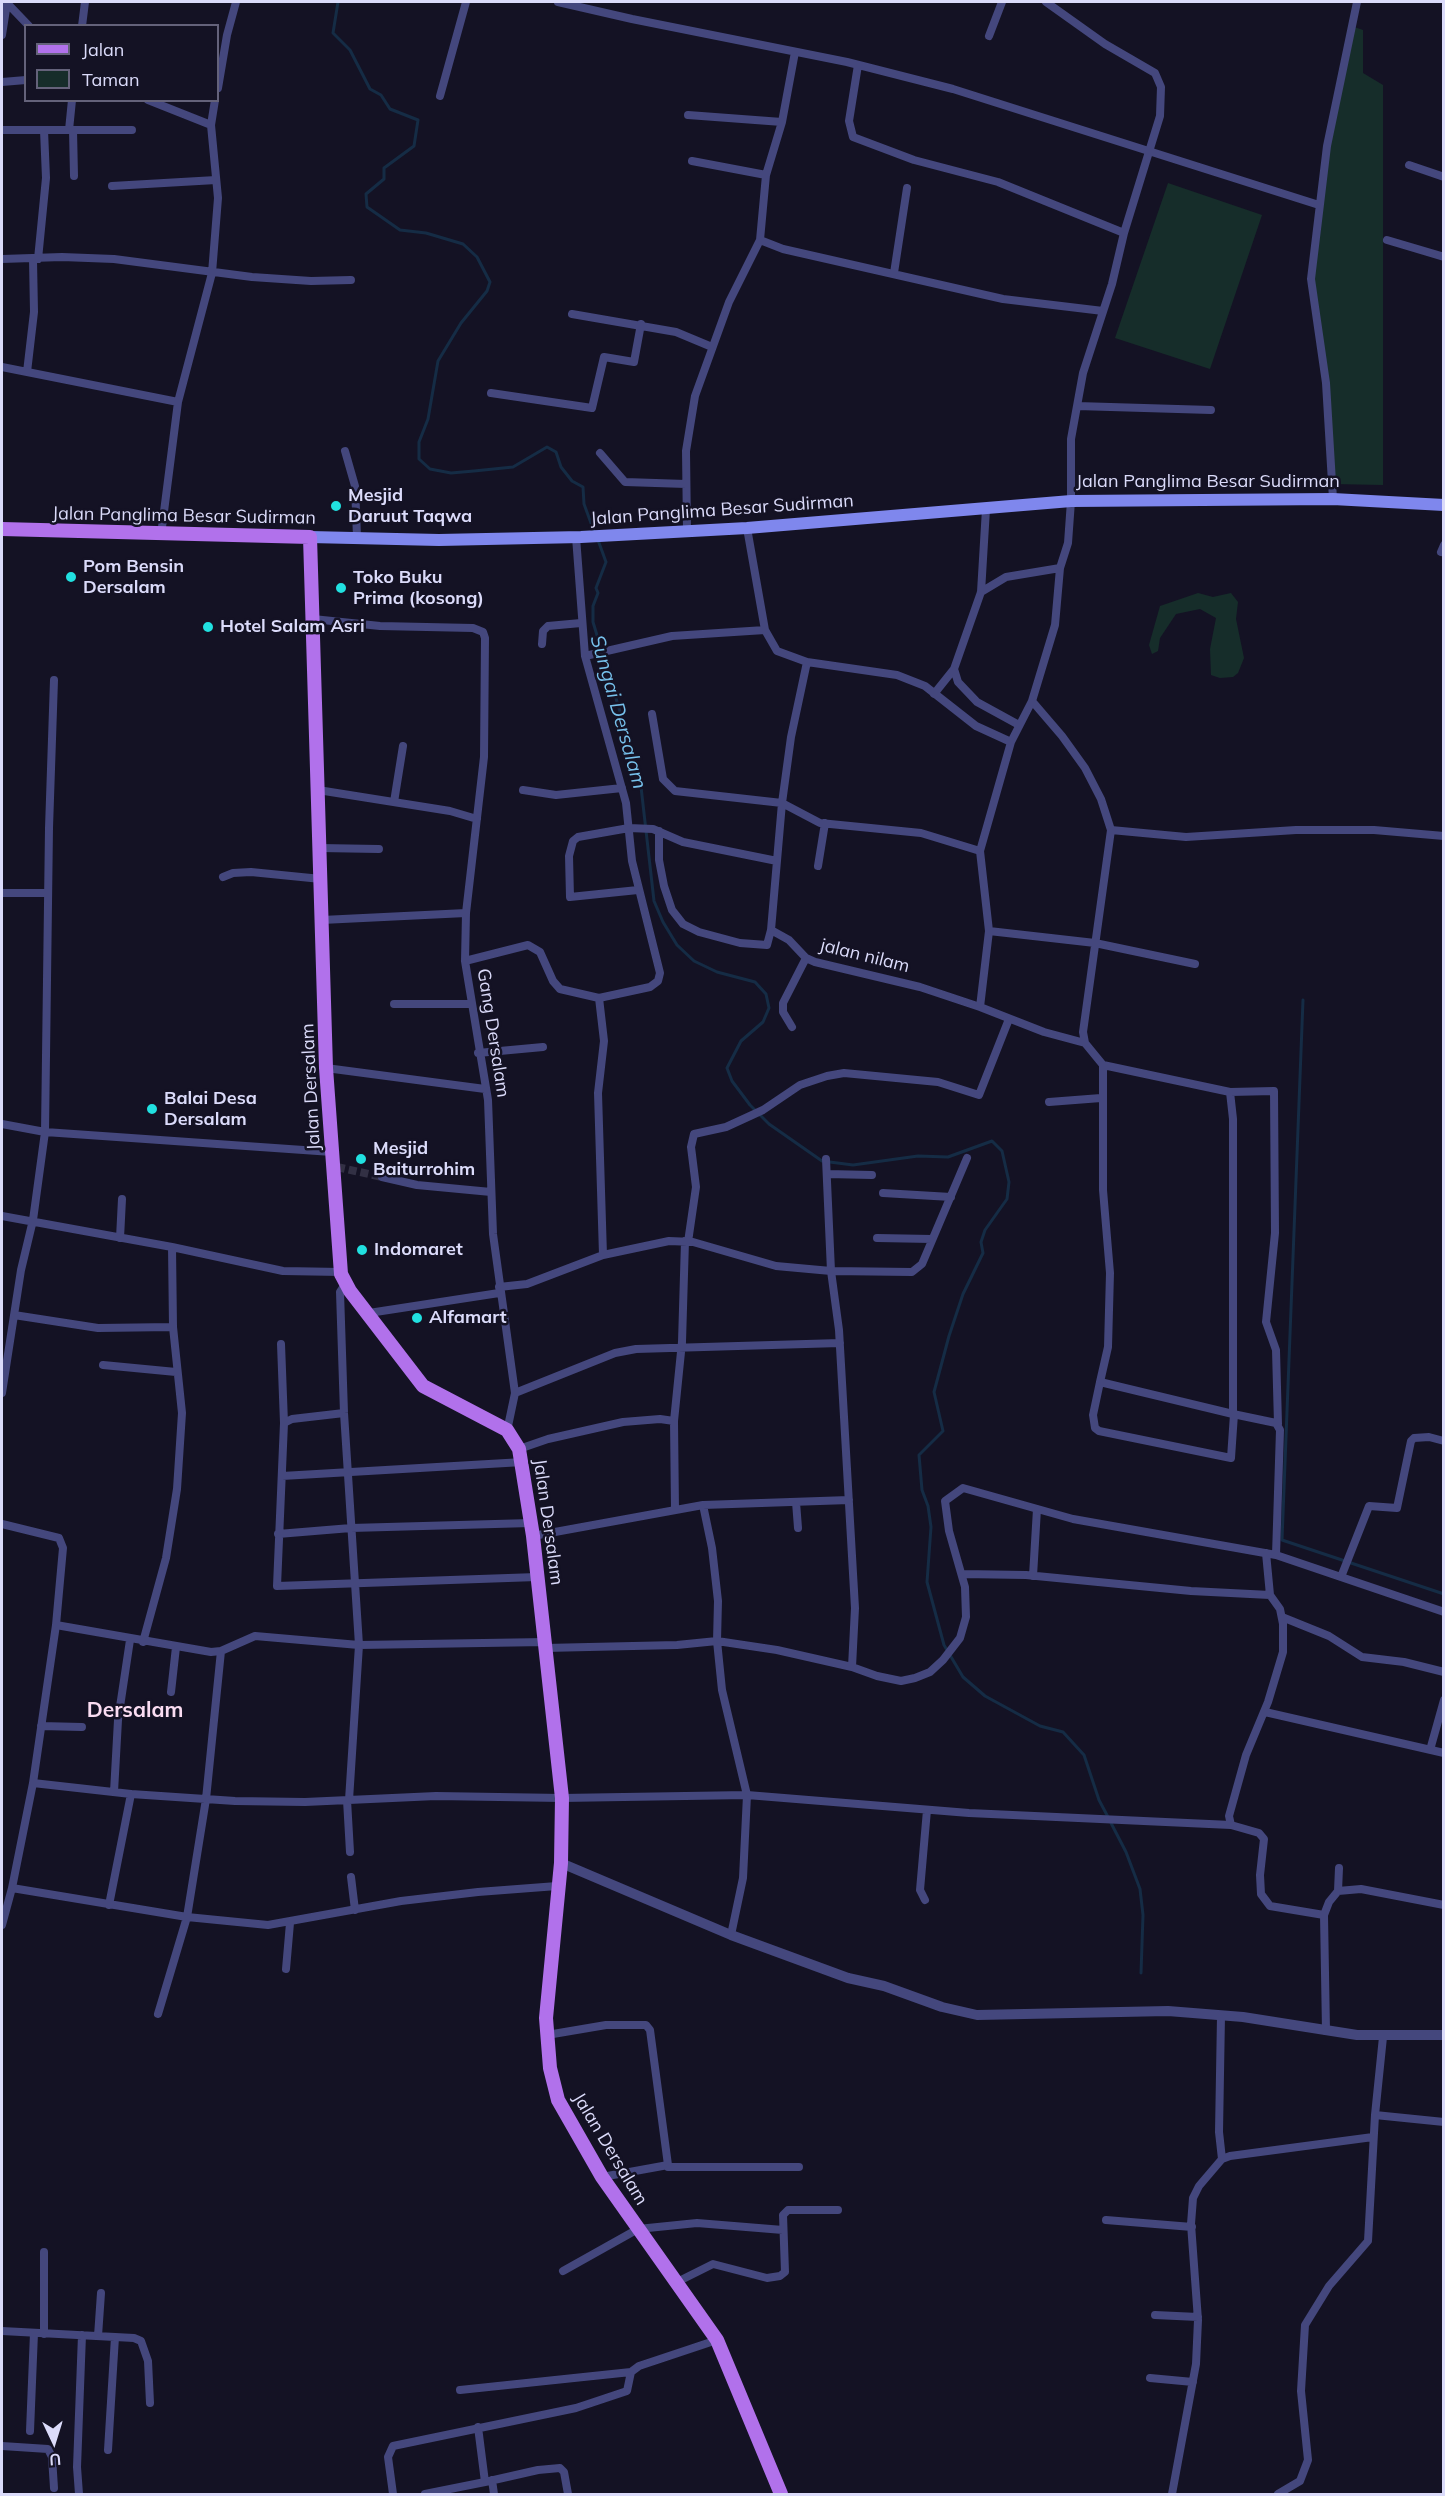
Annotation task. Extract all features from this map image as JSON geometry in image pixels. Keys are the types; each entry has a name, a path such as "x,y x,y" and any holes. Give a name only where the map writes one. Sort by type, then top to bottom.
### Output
{"main road":[{"name":"Jalan Panglima Besar Sudirman","path":"2,529 161,535 439,540 579,537 747,528 986,510 1071,501 1333,499 1443,505"},
{"name":"Jalan Dersalam","path":"310,537 326,1068 344,1277 408,1370 423,1386 507,1431 521,1456 532,1529 562,1798 561,1863 546,2018 550,2068 558,2100 602,2177 717,2340 781,2494"}],"street":[{"path":"6,2 27,24"},
{"path":"2,35 6,2"},
{"path":"82,24 85,2"},
{"path":"219,82 227,35 236,2"},
{"path":"440,96 466,2"},
{"path":"558,2 581,4 632,19 858,65 953,89 1149,149 1319,205"},
{"path":"989,36 1002,2"},
{"path":"980,1007 989,931 980,851 1011,742 1032,701 1055,625 1060,568 1068,543 1071,439 1083,373 1160,116 1161,87 1155,73 1105,44 1046,2"},
{"path":"1333,499 1326,383 1311,279 1327,146 1357,2"},
{"path":"687,530 686,451 695,396 729,302 760,240 766,175 782,123 795,52"},
{"path":"858,65 849,121 854,137 914,160 998,182 1124,233"},
{"path":"2,82 24,80"},
{"path":"72,102 74,176"},
{"path":"153,102 211,125"},
{"path":"161,535 178,402 212,273 218,198 211,125 215,102"},
{"path":"688,115 782,123"},
{"path":"2,130 132,130"},
{"path":"27,372 34,312 36,259 46,178 44,130"},
{"path":"692,160 766,175"},
{"path":"1409,165 1443,177"},
{"path":"112,186 216,180"},
{"path":"894,273 906,188"},
{"path":"760,240 783,249 1003,299 1103,311"},
{"path":"1388,240 1443,257"},
{"path":"2,259 62,257 114,259 212,273 311,281 351,280"},
{"path":"572,314 641,324 676,332 712,347"},
{"path":"491,393 592,408 604,357 634,362 641,324"},
{"path":"2,368 178,402"},
{"path":"1077,406 1211,410"},
{"path":"345,451 355,486 357,537"},
{"path":"600,453 625,482 686,484"},
{"path":"934,694 954,669 981,592 986,510"},
{"path":"747,528 765,630 777,651 807,662 897,675 925,686 976,726 1011,742"},
{"path":"465,961 528,945 540,952 553,981 560,989 599,998 650,987 658,981 660,973 658,956 638,890 622,788 591,654 581,623 579,537"},
{"path":"981,592 1006,577 1060,568"},
{"name":"Gang Dersalam","path":"313,619 380,626 473,628 483,632 485,638 484,757 466,913 465,961 478,1053 486,1089 499,1290 514,1393 507,1431"},
{"path":"542,644 543,631 548,626 581,623"},
{"path":"591,654 672,636 765,630"},
{"path":"656,830 664,886 672,910 683,924 699,932 740,943 767,945 771,930 790,737 807,662"},
{"path":"954,669 958,682 977,702 1019,725"},
{"path":"2,1393 14,1315 33,1220 45,1132 54,680"},
{"path":"1032,701 1062,736 1085,768 1101,799 1111,830 1083,1032 1085,1043 1103,1065 1230,1092 1274,1091 1275,1233 1266,1322 1276,1350 1278,1424 1270,1595 1280,1609 1282,1617 1283,1652 1265,1712 1246,1755 1228,1816 1231,1825"},
{"path":"652,714 663,778 675,791 782,803 825,823 921,833 980,851"},
{"path":"394,802 403,746"},
{"path":"523,790 556,795 622,788"},
{"path":"318,790 450,811 477,819"},
{"path":"818,866 825,823"},
{"path":"638,890 570,897 568,893 569,856 576,837 629,828 656,830 683,842 777,861"},
{"path":"1111,830 1186,837 1296,830 1374,830 1443,836"},
{"path":"320,848 379,849"},
{"path":"224,877 233,873 251,872 321,879"},
{"path":"2,893 48,894"},
{"path":"322,920 466,913"},
{"name":"jalan nilam","path":"771,930 789,940 806,958 841,970 869,974 920,987 1044,1032 1085,1043"},
{"path":"989,931 1095,944 1195,964"},
{"path":"792,1027 786,1020 783,1003 806,958"},
{"path":"599,998 604,1041 598,1093 603,1255"},
{"path":"394,1004 471,1004"},
{"path":"675,1510 674,1421 681,1347 686,1241 696,1187 691,1147 694,1134 726,1126 763,1110 800,1085 827,1076 856,1072 938,1082 979,1095 1009,1019"},
{"path":"478,1053 543,1047"},
{"path":"1103,1065 1102,1190 1110,1274 1108,1347 1094,1415 1098,1431 1231,1458 1233,1119 1230,1092"},
{"path":"326,1068 486,1089"},
{"path":"1049,1102 1101,1098"},
{"path":"2,1124 45,1132 334,1162"},
{"path":"369,1312 499,1290 545,1279 603,1255 669,1241 686,1241 776,1266 831,1271 912,1272 922,1264 967,1158"},
{"path":"826,1159 831,1271 840,1343 855,1608 852,1666"},
{"path":"827,1174 872,1175"},
{"path":"382,1177 442,1188 491,1192"},
{"path":"883,1193 951,1197"},
{"path":"120,1238 122,1199"},
{"path":"2,1216 33,1220 299,1273 344,1277 340,1292 346,1474 359,1645 348,1800 350,1852"},
{"path":"877,1238 932,1239"},
{"path":"143,1642 166,1558 177,1489 182,1413 173,1327 172,1247"},
{"path":"14,1315 98,1328 173,1327"},
{"path":"514,1393 615,1353 681,1347 840,1343"},
{"path":"281,1344 284,1423 277,1586 537,1577"},
{"path":"103,1365 177,1372"},
{"path":"1100,1382 1278,1424"},
{"path":"284,1423 292,1419 344,1413"},
{"path":"282,1476 346,1474 521,1456 548,1439 623,1422 660,1419 674,1421"},
{"path":"1342,1573 1369,1506 1397,1508 1411,1441 1414,1438 1429,1437 1443,1441"},
{"path":"56,1625 130,1640 221,1651 255,1636 359,1645 666,1646 717,1641 777,1650 852,1666 877,1676 901,1681 930,1672 943,1660 960,1638 966,1617 965,1587 949,1531 945,1501 952,1493 963,1488 1073,1519 1271,1554 1342,1573 1443,1612"},
{"path":"278,1534 351,1528 532,1529 703,1505 849,1500"},
{"path":"796,1502 798,1528"},
{"path":"703,1505 712,1548 718,1601 717,1641 722,1690 747,1795 743,1878 731,1935"},
{"path":"1033,1576 1037,1509"},
{"path":"2,1524 59,1538 63,1548 56,1625 33,1783 12,1888 2,1925"},
{"path":"962,1574 1033,1576 1191,1591 1270,1595"},
{"path":"1282,1617 1329,1636 1362,1657 1404,1662 1443,1672"},
{"path":"114,1792 118,1720 130,1640"},
{"path":"171,1692 176,1647"},
{"path":"158,2014 187,1917 206,1799 221,1651"},
{"path":"1430,1750 1443,1700"},
{"path":"1265,1712 1443,1753"},
{"path":"41,1726 82,1727"},
{"path":"33,1783 131,1794 305,1802 436,1796 562,1798 747,1795 927,1810 1231,1825 1259,1833 1264,1839 1260,1875 1262,1894 1270,1906 1323,1915"},
{"path":"109,1905 131,1794"},
{"path":"925,1900 920,1890 927,1810"},
{"path":"561,1863 731,1935 848,1978 884,1986 942,2007 977,2015 1168,2011 1383,2037 1443,2035"},
{"path":"1326,2031 1323,1915 1329,1902 1338,1891 1339,1868"},
{"path":"351,1877 355,1910"},
{"path":"12,1888 187,1917 247,1924 290,1923 355,1910 478,1892 557,1886"},
{"path":"1338,1891 1360,1889 1443,1905"},
{"path":"285,1969 290,1923"},
{"path":"1221,2016 1219,2132 1222,2159"},
{"path":"548,2035 606,2025 648,2027 668,2167"},
{"path":"1278,2494 1300,2481 1308,2460 1301,2391 1305,2325 1329,2286 1368,2241 1373,2138 1383,2037"},
{"path":"1375,2115 1443,2122"},
{"path":"1172,2494 1194,2382 1198,2317 1192,2227 1196,2192 1222,2159 1373,2138"},
{"path":"602,2177 668,2167 799,2167"},
{"path":"675,2283 712,2264 767,2278 780,2276 785,2272 783,2216 788,2210 838,2210"},
{"path":"1106,2220 1192,2227"},
{"path":"563,2271 638,2229 697,2223 783,2230"},
{"path":"44,2252 44,2334"},
{"path":"98,2336 101,2292"},
{"path":"1155,2315 1198,2317"},
{"path":"2,2331 134,2338 145,2346 150,2403"},
{"path":"30,2431 34,2333"},
{"path":"79,2494 77,2467 82,2335"},
{"path":"108,2450 115,2337"},
{"path":"460,2390 632,2372 639,2366 717,2340"},
{"path":"393,2494 388,2457 393,2446 576,2408 627,2391 632,2372"},
{"path":"1150,2378 1194,2382"},
{"path":"478,2427 489,2481 494,2494"},
{"path":"2,2446 48,2450 52,2457 54,2488"},
{"path":"425,2494 538,2470 560,2468 564,2472 568,2494"}],"green space":[{"path":"1351,26 1363,30 1363,73 1383,85 1383,485 1332,484 1326,383 1313,306 1319,205"},
{"path":"1168,183 1262,215 1210,369 1115,338"},
{"path":"1198,593 1213,597 1231,593 1238,602 1236,619 1244,658 1238,673 1233,677 1220,678 1211,675 1210,649 1216,618 1200,609 1176,614 1160,638 1158,651 1152,654 1149,645 1160,606"}],"waterway":[{"name":"Sungai Dersalam","path":"338,2 333,33 350,50 370,89 381,95 390,109 418,120 414,146 384,168 384,179 366,194 367,207 400,230 426,233 463,244 477,257 490,282 487,291 461,323 438,361 428,419 419,442 419,459 430,469 451,473 474,471 513,467 547,447 556,452 561,467 572,481 583,487 584,504 595,534"},
{"name":"Sungai Dersalam","path":"598,540 606,562 596,588 598,593 593,606 593,622 640,778 654,901 677,945 694,961 717,972 755,982 766,994 769,1008 763,1022 741,1041 727,1068 732,1081 750,1105 769,1124 822,1161 853,1165 918,1156 948,1157 992,1141 1002,1151 1009,1182 1007,1199 985,1230 981,1242 983,1253 963,1294 949,1336 934,1392 943,1431 919,1455 922,1490 928,1506 931,1527 927,1582 944,1645 963,1677 985,1696 1040,1726 1063,1732 1084,1755 1099,1800 1108,1817"},
{"path":"1303,1000 1282,1540 1444,1594"},
{"name":"Sungai Dersalam","path":"1111,1823 1126,1852 1140,1889 1143,1915 1141,1973"}],"tunnel":[{"path":"337,1167 382,1177"}],"place":[{"name":"Mesjid Daruut Taqwa","path":"336,506"},
{"name":"Pom Bensin Dersalam","path":"71,577"},
{"name":"Toko Buku Prima (kosong)","path":"341,588"},
{"name":"Hotel Salam Asri","path":"208,627"},
{"name":"Balai Desa Dersalam","path":"152,1109"},
{"name":"Mesjid Baiturrohim","path":"361,1159"},
{"name":"Indomaret","path":"362,1250"},
{"name":"Alfamart","path":"417,1318"}],"district":[{"name":"Dersalam","path":"135,1711"}]}
